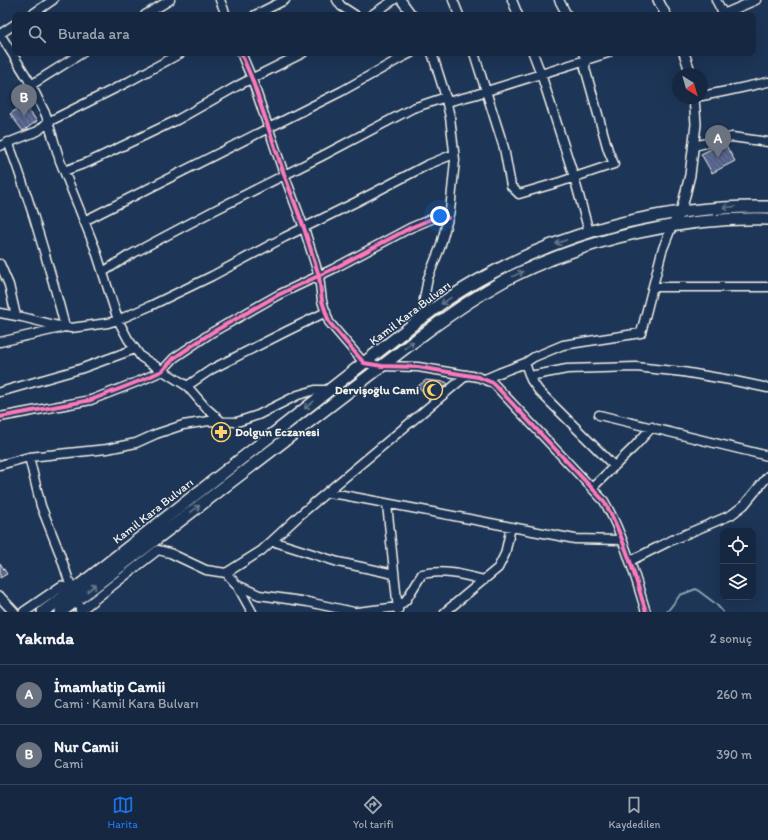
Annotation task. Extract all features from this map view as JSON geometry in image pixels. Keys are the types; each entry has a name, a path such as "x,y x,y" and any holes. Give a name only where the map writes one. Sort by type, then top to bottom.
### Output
{"main road":[{"name":"Kamil Kara Bulvarı","path":"78,604 76,588 420,319 462,290 503,267 545,248 589,232 636,219 681,212 731,207 768,207"},
{"name":"Kamil Kara Bulvarı","path":"61,612 78,604 424,333 460,308 512,276 544,262 633,233 720,220 768,219"},
{"name":"Kamil Kara Bulvarı","path":"43,612 78,604"}],"street":[{"path":"35,12 54,0"},
{"path":"150,12 170,0"},
{"path":"220,0 225,12"},
{"path":"261,12 285,0"},
{"path":"337,0 341,6 350,12"},
{"path":"376,12 394,0"},
{"path":"401,0 410,12"},
{"path":"453,0 458,12"},
{"path":"512,0 517,12"},
{"path":"559,0 565,12"},
{"path":"658,0 664,12"},
{"path":"716,0 722,12"},
{"path":"730,12 756,0"},
{"path":"12,26 0,34 12,54"},
{"path":"13,56 31,85 46,115 64,171 103,272 118,320 128,339 140,357 187,386 206,408 221,421"},
{"path":"31,85 77,56"},
{"path":"0,146 38,131 48,122 128,82 176,56"},
{"path":"242,56 252,79 304,228 319,276 322,300 329,322 364,363 382,366 418,366 478,376 493,383 604,501 612,514 630,561 646,612"},
{"path":"64,171 88,162 177,120 297,56"},
{"path":"84,221 342,91 405,56"},
{"path":"425,316 424,299 428,278 440,248 450,211 455,160 450,117 433,56"},
{"path":"103,272 142,248 213,210 413,108 446,99 486,91 541,74 584,56 584,68 608,150 614,164 520,194 511,186 504,148 486,91 475,56"},
{"path":"534,56 574,178 589,232"},
{"path":"685,56 689,68"},
{"path":"708,95 768,82"},
{"path":"485,379 563,346 641,333 662,251 672,226 681,212 690,175 696,124 694,104"},
{"path":"694,146 732,137 768,142"},
{"path":"8,142 15,159 52,276 65,326"},
{"path":"0,313 71,328 108,323 118,320 212,276 427,165 454,154"},
{"path":"0,417 91,400 142,380 162,371 174,358 211,333 278,296 410,228 436,217 448,218"},
{"path":"0,264 9,285 16,316"},
{"path":"653,287 768,287"},
{"path":"187,386 212,369 326,312"},
{"path":"0,342 65,326"},
{"path":"0,392 80,369 135,349"},
{"path":"525,363 531,380 539,391 614,466"},
{"path":"530,376 567,369 636,367 684,372 768,388"},
{"path":"226,573 272,541 467,375"},
{"path":"0,465 29,457 107,449 136,443 156,434 183,425 209,421 237,422 258,415 298,395 315,390 329,390"},
{"path":"599,415 768,456"},
{"path":"592,488 652,427"},
{"path":"29,457 41,506 78,604"},
{"path":"630,561 672,540 731,515 744,505 768,476"},
{"path":"327,493 575,539 622,540"},
{"path":"387,504 398,610"},
{"path":"445,612 498,568 505,554 511,527"},
{"path":"272,541 338,562 394,574"},
{"path":"78,604 158,550 170,553 206,570 226,573 237,585 252,612"},
{"path":"357,612 398,610 422,574 429,572 452,572 484,580"},
{"path":"237,585 259,595 308,602 354,612"},
{"path":"24,612 62,586 78,604"},
{"path":"0,597 14,612"}],"green space":[{"path":"647,222 647,225 580,242 512,269 464,297 397,346 396,345 461,297 501,273 551,250 585,238"},
{"path":"359,375 87,587 146,539"}],"building":[{"path":"24,104 37,121 23,131 10,114"},
{"path":"725,144 735,161 712,173 701,154 717,146"},
{"name":"Dervişoğlu Cami","path":"426,380 446,382 448,384 429,399 418,386"},
{"path":"0,563 7,574 0,578"}],"waterway":[{"path":"667,612 680,595 696,589 716,604 723,612"}],"cycle path":[{"path":"242,56 252,79 304,228 319,276 322,301 329,322 364,363 382,366 418,367 478,377 493,383 604,501 623,541 646,612"},
{"path":"0,417 91,400 142,380 162,371 174,358 211,333 278,295 333,269 410,228 436,217 448,218"}],"place":[{"name":"Nur Camii","path":"24,117"},
{"name":"İmamhatip Camii","path":"718,158"},
{"name":"Dervişoğlu Cami","path":"433,390"},
{"name":"Dolgun Eczanesi","path":"221,432"}]}
